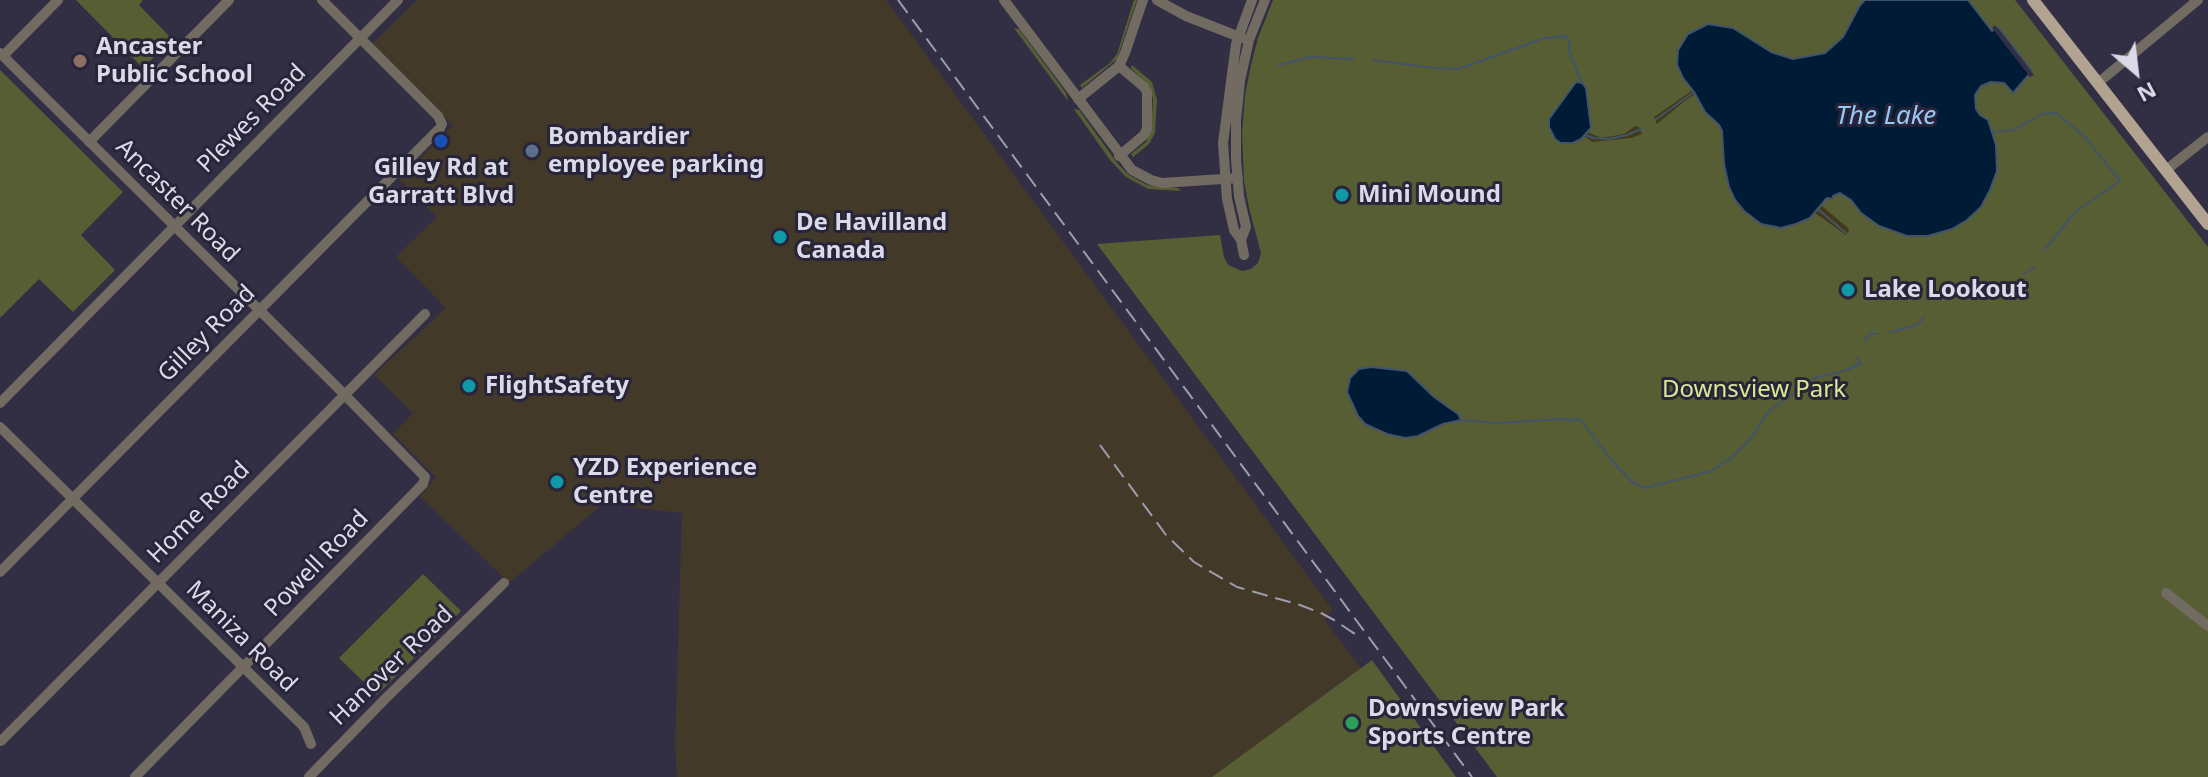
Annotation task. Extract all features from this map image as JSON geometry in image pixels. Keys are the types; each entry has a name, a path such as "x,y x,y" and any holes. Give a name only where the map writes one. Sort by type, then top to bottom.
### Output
{"main road":[{"path":"2033,0 2208,224"}],"street":[{"path":"1,54 58,0"},
{"path":"89,142 229,0"},
{"path":"322,0 360,38"},
{"name":"Plewes Road","path":"0,403 398,0"},
{"path":"1004,0 1132,170 1162,183 1238,178"},
{"path":"1078,99 1119,66 1143,0"},
{"path":"1157,0 1186,16 1243,38"},
{"path":"1244,255 1241,240 1234,230 1225,179 1223,143 1230,74 1252,0"},
{"path":"1241,240 1246,227 1236,159 1243,38 1265,0"},
{"path":"2098,83 2198,0"},
{"name":"Gilley Road","path":"0,572 440,128 442,124 438,116 360,38"},
{"name":"Ancaster Road","path":"1,54 421,472 425,480"},
{"path":"1119,66 1147,92 1147,129 1119,156"},
{"path":"2166,170 2208,137"},
{"name":"Home Road","path":"1,741 425,314"},
{"name":"Maniza Road","path":"0,427 304,727 311,744"},
{"name":"Powell Road","path":"135,777 425,480"},
{"name":"Hanover Road","path":"309,777 504,583"},
{"path":"2166,593 2208,626"}],"shaded area":[{"path":"417,0 886,0 1332,609 1325,621 1361,668 1212,777 677,777 675,745 682,513 628,507 629,493 617,492 509,583 420,496 436,477 393,434 413,413 374,375 446,308 396,257 437,217 399,179 453,126 372,44"}],"green space":[{"path":"76,0 143,0 139,5 172,39 143,68"},
{"path":"1134,0 1137,0 1117,59 1082,88 1080,85 1110,63 1117,54"},
{"name":"Downsview Park","path":"1273,0 2015,0 2208,247 2208,777 1497,777 1097,244 1220,235 1228,265 1242,271 1258,263 1261,253 1244,181 1242,133 1251,65"},
{"path":"1014,28 1019,29 1066,93 1068,101"},
{"path":"1132,65 1152,82 1157,100 1155,133 1149,144 1133,157 1131,154 1146,142 1151,132 1153,99 1150,87 1131,68"},
{"path":"0,70 123,192 81,235 115,270 73,312 39,279 0,318"},
{"path":"1074,109 1079,110 1129,175 1147,185 1178,188 1181,191 1148,189 1126,177"},
{"path":"423,574 461,611 377,695 339,658"},
{"name":"Downsview Park Sports Centre","path":"1372,660 1456,777 1212,777 1361,668"}],"sand":[{"path":"1693,90 1696,94 1657,124 1654,117"},
{"path":"1635,126 1642,134 1631,138 1592,142 1584,136 1587,132 1602,138 1624,134"},
{"path":"1822,206 1848,228 1846,235 1815,213"}],"water":[{"name":"The Lake","path":"1865,0 1968,0 1992,31 1998,27 2032,71 2013,93 2004,83 1991,82 1981,86 1975,95 1976,109 1988,120 1996,145 1997,171 1990,190 1981,207 1967,220 1952,229 1928,236 1907,236 1879,226 1840,193 1832,199 1827,198 1810,218 1796,224 1781,228 1761,224 1735,200 1724,164 1722,131 1705,112 1683,78 1677,65 1678,50 1688,34 1708,24 1733,28 1771,52 1793,59 1825,53 1843,37"},
{"path":"1576,82 1586,88 1591,128 1573,143 1561,143 1549,127 1549,119"},
{"path":"1371,367 1407,371 1434,397 1458,414 1461,420 1405,438 1365,424 1347,392 1350,378 1359,369"}],"pier":[{"path":"1995,25 2034,75 2030,77 1992,28"}],"waterway":[{"path":"1372,60 1458,69 1542,39 1564,36 1569,42 1569,51 1582,83"},
{"path":"1279,65 1310,57 1354,59"},
{"path":"1655,120 1694,92"},
{"path":"1993,132 2014,130 2042,114 2056,113 2084,136 2120,181 2076,211 2045,249"},
{"path":"1585,135 1609,139 1641,129"},
{"path":"1819,210 1846,233"},
{"path":"2024,274 2035,267"},
{"path":"1891,332 1917,325 1924,317"},
{"path":"1864,341 1869,334 1877,334"},
{"path":"1461,420 1496,423 1581,420 1611,460 1631,481 1645,488 1711,471 1750,440 1769,411 1815,378 1861,363 1857,357"}],"railway":[{"path":"898,0 1472,777"},
{"path":"1100,445 1166,535 1194,562 1237,587 1321,613 1361,638"}],"place":[{"name":"Ancaster Public School","path":"80,61"},
{"name":"Gilley Rd at Garratt Blvd","path":"441,141"},
{"name":"Bombardier employee parking","path":"532,151"},
{"name":"Mini Mound","path":"1342,195"},
{"name":"De Havilland Canada","path":"780,237"},
{"name":"Lake Lookout","path":"1848,290"},
{"name":"FlightSafety","path":"469,386"},
{"name":"YZD Experience Centre","path":"557,482"},
{"name":"Downsview Park Sports Centre","path":"1352,723"}]}
